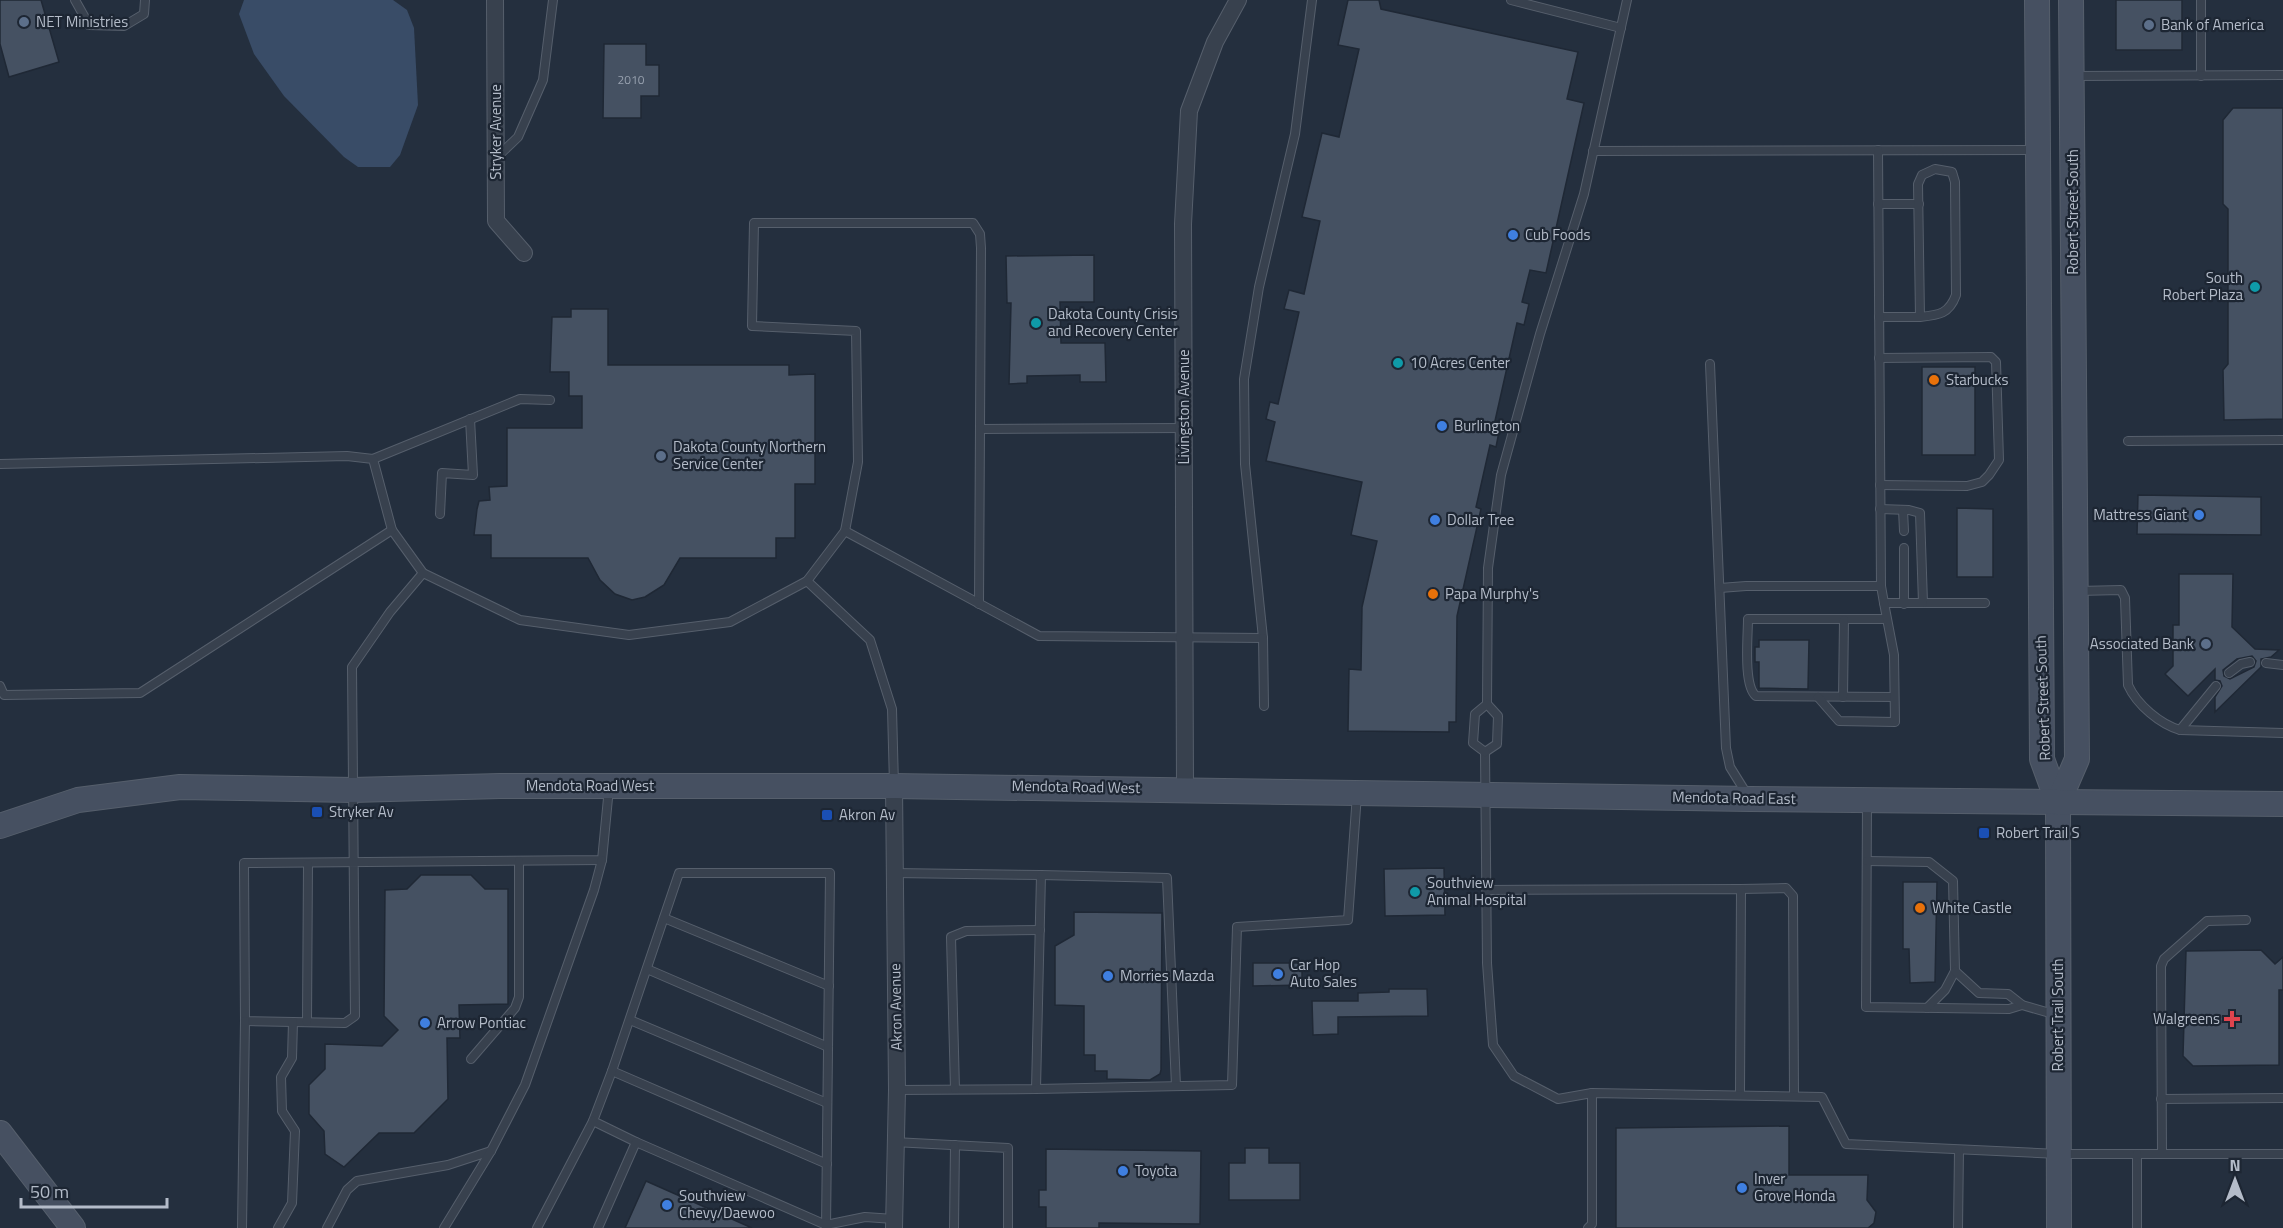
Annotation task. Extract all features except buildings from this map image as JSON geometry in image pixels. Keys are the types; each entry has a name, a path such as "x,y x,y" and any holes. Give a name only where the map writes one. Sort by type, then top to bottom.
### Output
{"main road":[{"name":"Robert Street South","path":"2037,0 2042,759 2058,803"},
{"name":"Robert Street South","path":"2058,803 2077,759 2071,0"},
{"path":"2037,44 2057,69 2072,76"},
{"path":"2037,150 2059,164 2072,183"},
{"name":"Mendota Road West","path":"0,826 78,800 180,787 352,790 609,786 1185,788"},
{"name":"Mendota Road East","path":"1185,788 1750,799 2283,804"},
{"name":"Robert Trail South","path":"2058,803 2059,1228"},
{"path":"0,1133 73,1228"}],"street":[{"name":"Stryker Avenue","path":"495,0 496,221 524,253"},
{"name":"Livingston Avenue","path":"1185,788 1183,224 1189,111 1215,42 1238,0"},
{"name":"Akron Avenue","path":"894,786 897,1090 894,1142 894,1223"}],"lane":[{"path":"75,0 89,25 124,26 144,14 145,0"},
{"path":"496,158 518,137 543,80 553,0"},
{"path":"1264,706 1263,638 1245,464 1244,379 1259,287 1295,134 1312,0"},
{"path":"1511,0 1621,28"},
{"path":"1485,752 1497,744 1498,716 1487,704 1488,568 1501,475 1539,334 1584,194 1627,0"},
{"path":"2201,0 2201,76"},
{"path":"2072,76 2283,75"},
{"path":"1818,697 1839,721 1894,722 1894,655 1881,586 1878,150"},
{"path":"1593,151 2037,150"},
{"path":"1879,317 1920,317 1942,314 1951,308 1956,296 1955,182 1952,172 1935,169 1922,175 1918,184 1920,317"},
{"path":"1878,204 1919,204"},
{"path":"373,459 392,530 423,573 520,620 629,635 730,622 807,581 845,531 858,462 856,331 752,326 754,223 972,223 980,234 979,604"},
{"path":"1879,358 1991,357 1996,363 1999,460 1982,482 1967,486 1880,485"},
{"path":"1710,364 1727,757 1750,799"},
{"path":"0,464 347,456 373,459 520,399 550,400"},
{"path":"440,514 442,473 472,475 470,420"},
{"path":"981,429 1184,428"},
{"path":"2128,441 2283,440"},
{"path":"1880,509 1920,513 1923,603"},
{"path":"1904,510 1904,531"},
{"path":"0,686 4,695 140,693 392,530"},
{"path":"845,531 1039,636 1263,638"},
{"path":"1904,548 1904,604"},
{"path":"245,1021 345,1023 355,1016 352,667 390,612 423,573"},
{"path":"807,581 870,640 892,709 894,786"},
{"path":"1720,588 1881,586"},
{"path":"2075,591 2121,590 2125,598 2128,685 2134,698 2168,726 2180,730 2283,733"},
{"path":"1884,603 1985,603"},
{"path":"1886,619 1748,619 1751,692 1756,696 1894,697"},
{"path":"1843,697 1844,620"},
{"path":"2229,673 2241,664 2250,662"},
{"path":"2266,663 2283,665"},
{"path":"2180,730 2216,686"},
{"path":"1487,704 1475,714 1473,743 1485,752 1488,794 1487,963 1493,1045 1514,1076 1558,1098 1592,1093 1822,1097 1846,1144 2059,1154 2283,1154"},
{"path":"444,1228 491,1151 529,1074 594,890 602,860 609,786"},
{"path":"897,1090 1232,1085 1237,927 1348,920 1358,791"},
{"path":"1867,800 1866,1007 2009,1009 2022,1005"},
{"path":"242,1228 245,1021 244,863 354,864 602,860"},
{"path":"471,1059 515,1008 519,997 519,861"},
{"path":"1867,861 1929,862 1953,881 1955,971 1945,990 1927,1008"},
{"path":"307,1022 308,864"},
{"path":"537,1228 593,1121 630,1020 679,873 830,873 826,1227"},
{"path":"894,873 1167,878 1176,1086"},
{"path":"1036,1089 1041,875"},
{"path":"1487,890 1786,888 1793,896 1794,1095"},
{"path":"1740,1094 1741,889"},
{"path":"664,918 829,986"},
{"path":"2162,1154 2161,966 2164,959 2207,921 2246,920"},
{"path":"955,1089 951,937 966,931 1040,930"},
{"path":"647,969 828,1047"},
{"path":"1955,971 1979,993 2008,994 2022,1005 2057,1015"},
{"path":"630,1020 827,1103"},
{"path":"278,1228 292,1203 295,1131 282,1112 281,1077 292,1058 293,1022"},
{"path":"612,1071 826,1164"},
{"path":"1588,1228 1592,1224 1592,1093"},
{"path":"2161,1099 2283,1098"},
{"path":"593,1121 826,1227 865,1217 894,1223"},
{"path":"598,1228 636,1142"},
{"path":"894,1142 1008,1148 1008,1228"},
{"path":"954,1228 955,1145"},
{"path":"1958,1228 1959,1150"},
{"path":"327,1228 347,1191 357,1181 448,1165 491,1151"},
{"path":"2137,1154 2137,1228"}],"water":[{"path":"244,0 393,0 407,10 414,28 418,105 400,155 390,167 358,167 344,157 284,96 254,54 239,14"}],"place":[{"name":"NET Ministries","path":"24,22"},
{"name":"Bank of America","path":"2149,25"},
{"name":"Cub Foods","path":"1513,235"},
{"name":"South Robert Plaza","path":"2255,287"},
{"name":"Dakota County Crisis and Recovery Center","path":"1036,323"},
{"name":"10 Acres Center","path":"1398,363"},
{"name":"Starbucks","path":"1934,380"},
{"name":"Burlington","path":"1442,426"},
{"name":"Dakota County Northern Service Center","path":"661,456"},
{"name":"Mattress Giant","path":"2199,515"},
{"name":"Dollar Tree","path":"1435,520"},
{"name":"Papa Murphy's","path":"1433,594"},
{"name":"Associated Bank","path":"2206,644"},
{"name":"Stryker Av","path":"317,812"},
{"name":"Akron Av","path":"827,815"},
{"name":"Robert Trail S","path":"1984,833"},
{"name":"Southview Animal Hospital","path":"1415,892"},
{"name":"White Castle","path":"1920,908"},
{"name":"Car Hop Auto Sales","path":"1278,974"},
{"name":"Morries Mazda","path":"1108,976"},
{"name":"Walgreens","path":"2232,1019"},
{"name":"Arrow Pontiac","path":"425,1023"},
{"name":"Toyota","path":"1123,1171"},
{"name":"Inver Grove Honda","path":"1742,1188"},
{"name":"Southview Chevy/Daewoo","path":"667,1205"}]}
